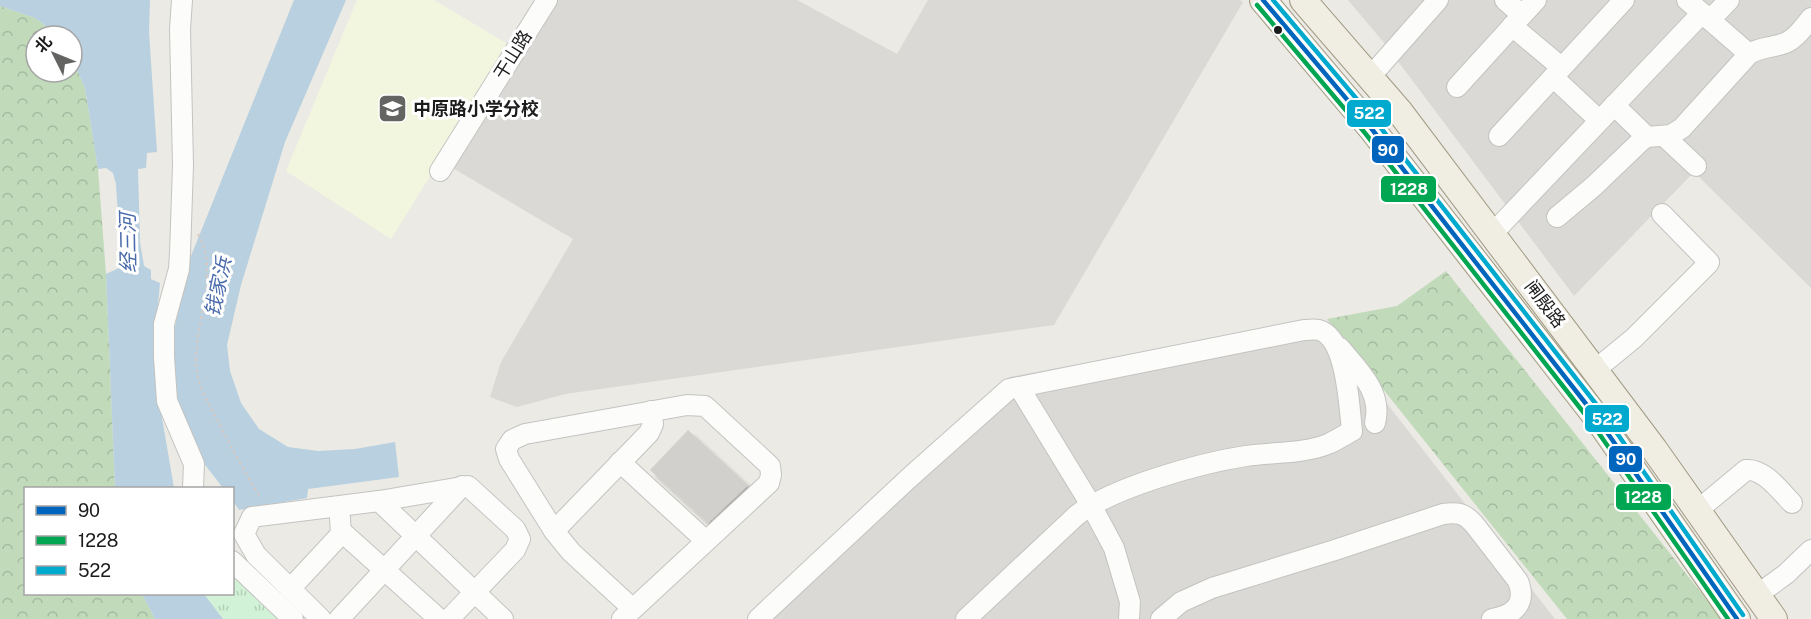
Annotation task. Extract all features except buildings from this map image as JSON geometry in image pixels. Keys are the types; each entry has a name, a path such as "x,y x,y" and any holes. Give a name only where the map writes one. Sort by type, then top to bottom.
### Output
{"main road":[{"name":"闸殷路","path":"1263,0 1371,128 1597,418 1737,619"},
{"name":"闸殷路","path":"1303,0 1400,112 1595,370 1698,510 1774,619"}],"street":[{"path":"182,0 180,29 183,165 180,254 179,269 164,324 164,357 167,401 194,464 193,487"},
{"name":"干山路","path":"440,171 547,0"},
{"path":"1370,77 1438,0"},
{"path":"1504,0 1517,21 1557,72 1599,120"},
{"path":"1457,87 1536,0"},
{"path":"1499,136 1624,0"},
{"path":"1687,0 1749,54"},
{"path":"1492,234 1614,105 1706,17 1729,0"},
{"path":"1557,217 1656,137 1671,135 1682,128 1749,54 1758,48 1784,44 1792,39 1811,18"},
{"path":"1614,105 1696,166"},
{"path":"1595,370 1634,338 1708,264 1704,256 1662,214"},
{"path":"758,619 1004,392 1019,387 1317,329 1332,339 1366,380 1377,404 1375,423"},
{"path":"966,619 1090,505 1131,488 1200,466 1326,445 1352,431 1341,357 1332,339"},
{"path":"1019,387 1114,548 1130,602 1129,619"},
{"path":"687,405 705,406 770,466 771,476 769,483 627,614 554,531 509,459 506,449 512,440 525,434 651,411 687,405"},
{"path":"554,531 649,432 653,424 651,411"},
{"path":"620,462 706,541"},
{"path":"1698,510 1746,470 1752,469 1761,474 1792,503"},
{"path":"339,619 462,486"},
{"path":"321,619 256,555 244,534 252,517 379,501 468,486 515,529 520,539 515,550 449,619"},
{"path":"379,501 503,619"},
{"path":"337,506 341,531 439,619"},
{"path":"1161,619 1181,602 1212,588 1443,514 1459,512 1474,524 1518,581 1521,590 1518,606 1502,617 1492,619"},
{"path":"290,589 341,531"},
{"path":"1757,595 1786,574 1811,550"},
{"path":"234,563 293,619"}],"path":[{"path":"197,233 202,242 208,267 198,334 196,370 201,387 241,467 270,514"}],"shaded area":[{"name":"中原路小学分校","path":"357,0 434,0 511,46 391,239 286,171"},
{"path":"554,0 797,0 897,54 928,0 1240,0 1243,2 1054,325 565,394 517,407 490,397 501,362 573,239 451,167"},
{"path":"1348,0 1811,0 1811,288 1694,172 1574,296 1385,44"},
{"path":"1321,319 1555,619 750,619 1009,377"}],"green space":[{"path":"0,6 35,18 43,24 24,24 24,84 83,84 85,88 98,169 106,274 115,487 24,487 24,595 143,595 155,619 0,619"},
{"path":"1446,271 1722,619 1567,619 1327,319 1397,306"},
{"path":"234,570 286,619 223,619 205,595 234,595"}],"water":[{"name":"经三河","path":"0,0 150,0 149,32 157,152 147,153 146,168 138,169 140,242 144,266 151,270 151,279 160,283 154,346 155,377 174,487 115,487 106,274 119,268 121,263 116,184 113,173 106,168 98,169 83,84 84,24 43,24 35,18 0,6"},
{"name":"钱家浜","path":"294,0 346,0 285,142 241,285 227,345 230,371 241,403 259,429 288,447 318,451 355,449 395,442 399,477 308,489 307,498 239,510 234,502 234,487 222,487 199,457 179,416 170,377 174,332 189,261"},
{"path":"143,595 205,595 223,619 155,619"}],"transit line":[{"name":"90","path":"1263,0 1371,128 1597,418 1737,619"},
{"name":"522","path":"1273,0 1377,123 1603,413 1743,615"},
{"name":"1228","path":"1257,5 1365,133 1591,422 1728,619"}],"place":[{"name":"中原路小学分校","path":"392,109"}]}
